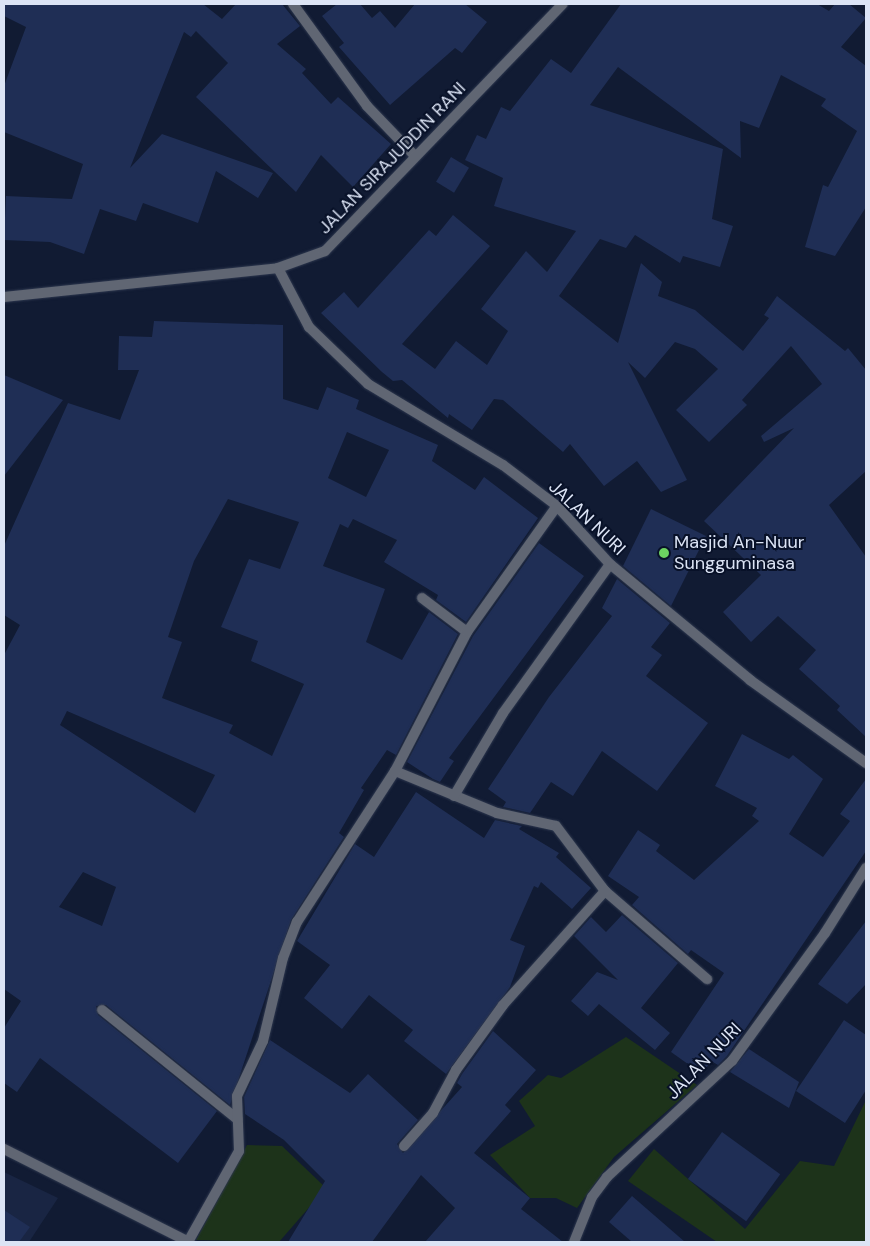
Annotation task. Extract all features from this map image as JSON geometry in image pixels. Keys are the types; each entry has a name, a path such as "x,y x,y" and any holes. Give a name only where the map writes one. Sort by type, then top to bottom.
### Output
{"street":[{"path":"293,4 367,106 415,156"},
{"name":"JALAN SIRAJUDDIN RANI","path":"4,297 278,268 325,251 563,4"},
{"name":"JALAN NURI","path":"278,268 309,327 368,384 478,448 557,506 610,564 750,680 866,763"},
{"path":"4,1149 189,1242 239,1151 236,1096 264,1041 289,940 395,771 467,632 557,506"},
{"path":"454,796 503,713 610,564"},
{"path":"422,598 467,632"},
{"path":"395,771 497,813 556,826 605,891 707,979"},
{"name":"JALAN NURI","path":"574,1242 592,1197 607,1177 732,1061 825,933 866,868"},
{"path":"404,1146 433,1113 456,1070 503,1005 605,891"},
{"path":"102,1010 237,1119"}],"shaded area":[{"path":"4,1172 58,1198 29,1242 4,1242"}],"green space":[{"path":"626,1037 697,1085 614,1157 577,1208 556,1198 530,1198 490,1155 535,1126 519,1101 548,1075 561,1078"},
{"path":"866,1100 866,1242 717,1242 628,1181 654,1149 745,1229 800,1161 834,1166"},
{"path":"247,1145 282,1146 326,1188 279,1242 196,1240"}],"building":[{"path":"4,4 203,4 222,19 236,4 282,4 300,26 277,44 306,69 302,73 331,104 338,97 391,144 353,187 321,155 296,192 196,97 228,63 196,31 191,37 184,32 130,168 162,134 273,173 258,198 216,171 198,223 143,203 136,221 100,209 84,254 50,242 4,240 6,196 72,199 83,164 4,132 4,86 26,27 4,16"},
{"path":"337,4 360,4 372,18 380,11 395,28 415,4 465,4 487,22 462,53 455,48 390,105 339,47 344,43 322,16"},
{"path":"621,4 817,4 829,11 835,4 849,4 866,18 841,47 866,66 866,207 835,256 805,247 823,185 828,187 857,131 821,106 826,99 781,75 759,128 740,121 741,158 618,67 590,105 723,149 712,219 733,226 720,267 683,256 680,263 635,235 626,248 600,239 559,296 618,343 641,263 662,282 658,296 695,310 743,351 769,318 764,315 777,296 845,351 848,348 866,370 866,471 829,505 866,557 866,737 837,710 840,706 799,669 816,650 778,616 751,642 723,612 761,575 704,521 794,428 764,442 761,436 822,384 791,346 742,400 747,405 709,442 676,410 718,369 695,349 675,342 645,378 628,362 687,480 661,492 637,461 604,486 570,444 563,452 503,400 494,399 472,430 449,414 448,418 402,380 393,381 382,372 321,313 344,292 358,308 429,230 436,236 453,215 490,246 402,344 435,369 456,341 487,365 508,331 481,309 526,251 547,272 576,231 494,206 503,178 465,160 477,135 486,139 501,107 510,111 551,59 571,73"},
{"path":"451,157 469,168 454,193 436,182"},
{"path":"154,321 283,325 283,399 318,410 327,387 359,400 356,409 438,445 432,461 475,490 484,477 538,518 466,622 436,600 438,595 384,562 397,540 353,519 348,528 340,524 323,566 385,589 366,642 402,660 429,612 458,634 396,755 387,750 361,788 364,790 339,833 344,837 291,920 230,1105 106,1005 96,1006 98,1015 217,1111 178,1163 40,1058 17,1092 4,1083 4,1028 21,1001 4,989 4,655 20,625 4,615 4,546 68,403 120,420 139,370 118,370 119,336 152,337","holes":["347,432 389,450 366,497 328,478","228,499 299,522 280,569 249,559 221,627 258,641 251,661 304,684 272,756 229,733 233,725 162,698 182,642 168,637 194,561","67,711 215,775 195,813 60,725","83,872 116,887 102,926 59,907"]},
{"path":"4,375 63,400 4,476"},
{"name":"Masjid An-Nuur Sungguminasa","path":"651,509 706,536 671,606 623,566"},
{"path":"539,543 584,576 449,758 454,761 440,782 433,779 407,762 473,636"},
{"path":"617,579 670,623 651,647 662,655 646,676 708,723 657,791 602,751 573,796 551,782 530,813 503,807 506,802 488,789 549,697 612,616 602,608"},
{"path":"742,734 789,759 793,755 823,779 789,834 823,857 850,821 840,814 866,779 866,851 727,1056 718,1065 711,1061 702,1074 671,1052 724,973 691,950 688,954 632,905 639,897 608,876 638,830 660,845 656,851 694,880 759,821 752,816 757,808 715,786"},
{"path":"416,792 484,838 495,820 522,826 519,829 559,853 556,857 591,888 572,909 541,882 538,888 534,886 510,940 525,946 510,987 446,1074 404,1041 413,1030 369,995 342,1029 304,998 330,965 297,941 355,844 374,857"},
{"path":"622,915 678,963 641,1008 670,1033 655,1050 599,1004 588,1016 571,1001 597,972 618,980 574,936 591,917 606,932"},
{"path":"866,921 866,984 847,1004 818,984"},
{"path":"844,1020 866,1035 866,1090 845,1123 796,1091"},
{"path":"493,1031 536,1070 505,1105 511,1111 474,1153 530,1198 521,1209 563,1242 425,1242 455,1208 421,1175 372,1242 288,1242 325,1181 284,1140 245,1114 244,1097 270,1040 350,1093 368,1074 418,1120 397,1144 403,1153 462,1087 457,1083"},
{"path":"749,1049 799,1082 789,1108 730,1072"},
{"path":"722,1132 780,1174 746,1221 688,1179"},
{"path":"632,1196 685,1242 632,1242 609,1222"},
{"path":"4,1210 30,1227 19,1242 4,1242"}],"place":[{"name":"Masjid An-Nuur Sungguminasa","path":"664,553"}]}
